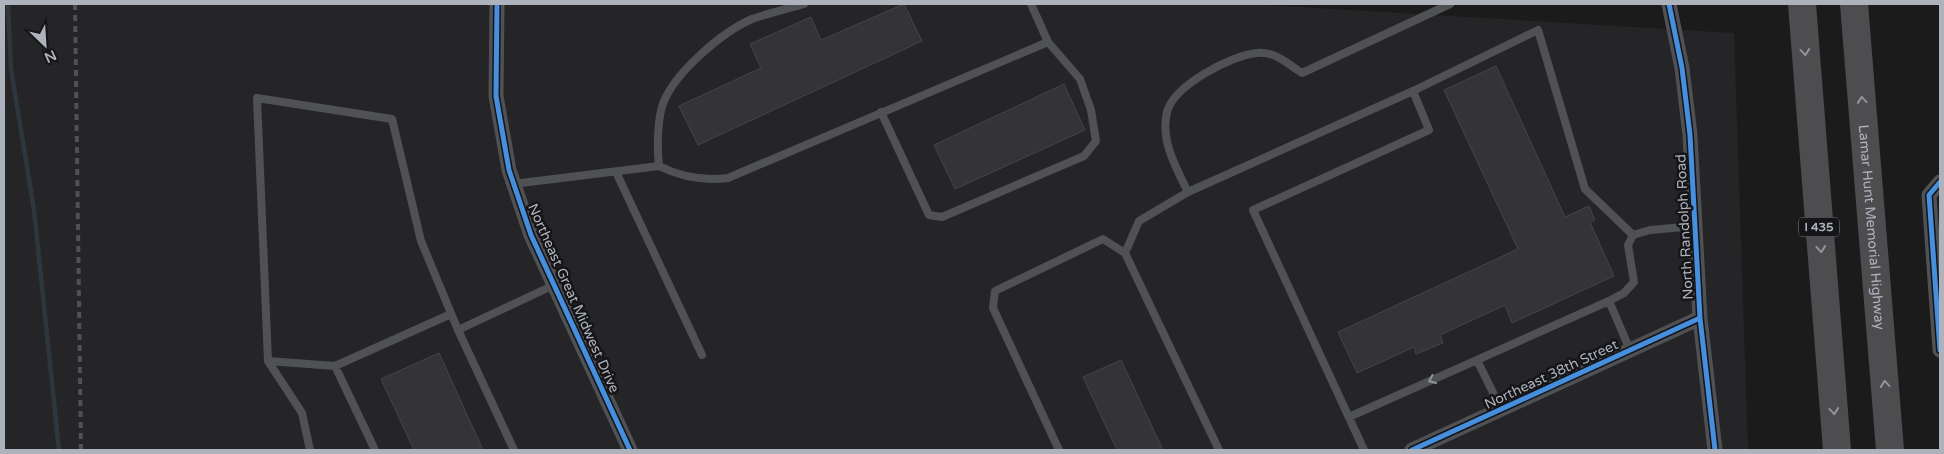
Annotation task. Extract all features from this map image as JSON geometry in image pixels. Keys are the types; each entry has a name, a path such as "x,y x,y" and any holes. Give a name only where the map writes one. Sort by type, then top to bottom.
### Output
{"highway":[{"name":"I 435","path":"1802,4 1837,450"},
{"name":"Lamar Hunt Memorial Highway","path":"1854,4 1890,450"}],"street":[{"name":"Northeast Great Midwest Drive","path":"496,4 496,96 500,128 513,184 531,235 630,450"},
{"name":"North Randolph Road","path":"1670,4 1682,68 1690,134 1700,318 1715,450"},
{"path":"1940,182 1929,195 1940,350"},
{"name":"Northeast 38th Street","path":"1412,450 1700,318"}],"lane":[{"path":"658,166 657,148 664,102 680,76 725,35 745,23 804,4"},
{"path":"881,112 929,215 942,217 1084,156 1096,141 1091,110 1080,79 1048,42 1031,4"},
{"path":"1188,192 1170,154 1165,129 1167,110 1179,90 1194,79 1258,52 1273,54 1302,73 1450,4"},
{"path":"1125,252 1139,221 1188,192 1412,91 1538,30 1585,189 1633,235"},
{"path":"513,184 658,166 677,175 713,180 728,178 1048,42"},
{"path":"1364,450 1253,210 1430,130 1412,91"},
{"path":"310,450 302,413 268,361 257,98 392,120 421,240 458,330 514,450"},
{"path":"616,172 702,354"},
{"path":"1349,417 1624,293 1634,282 1628,245 1633,235 1650,230 1695,226"},
{"path":"1059,450 992,308 995,291 1103,239 1125,252 1219,450"},
{"path":"458,330 554,285"},
{"path":"1609,301 1630,350"},
{"path":"268,361 335,366 452,314"},
{"path":"1477,360 1501,409"},
{"path":"335,366 375,450"}],"shaded area":[{"path":"4,4 1249,4 1734,33 1748,450 4,450"}],"building":[{"path":"904,4 922,41 698,145 679,106 761,68 750,44 811,17 821,40"},
{"path":"1496,66 1565,217 1589,206 1595,220 1590,222 1614,276 1512,323 1505,305 1440,335 1443,343 1416,354 1414,347 1357,373 1338,332 1518,249 1444,90"},
{"path":"1064,84 1085,130 955,189 934,145"},
{"path":"439,353 483,450 414,450 381,379"},
{"path":"1121,360 1163,450 1117,450 1083,377"}],"waterway":[{"path":"8,4 11,69 34,210 59,450"}],"railway":[{"path":"75,4 81,450"}],"cycle path":[{"path":"497,4 496,96 509,170 531,235 630,450"},
{"path":"1669,4 1682,68 1690,135 1700,318 1715,450"},
{"path":"1940,182 1929,195 1940,350"},
{"path":"1412,450 1700,318"}]}
